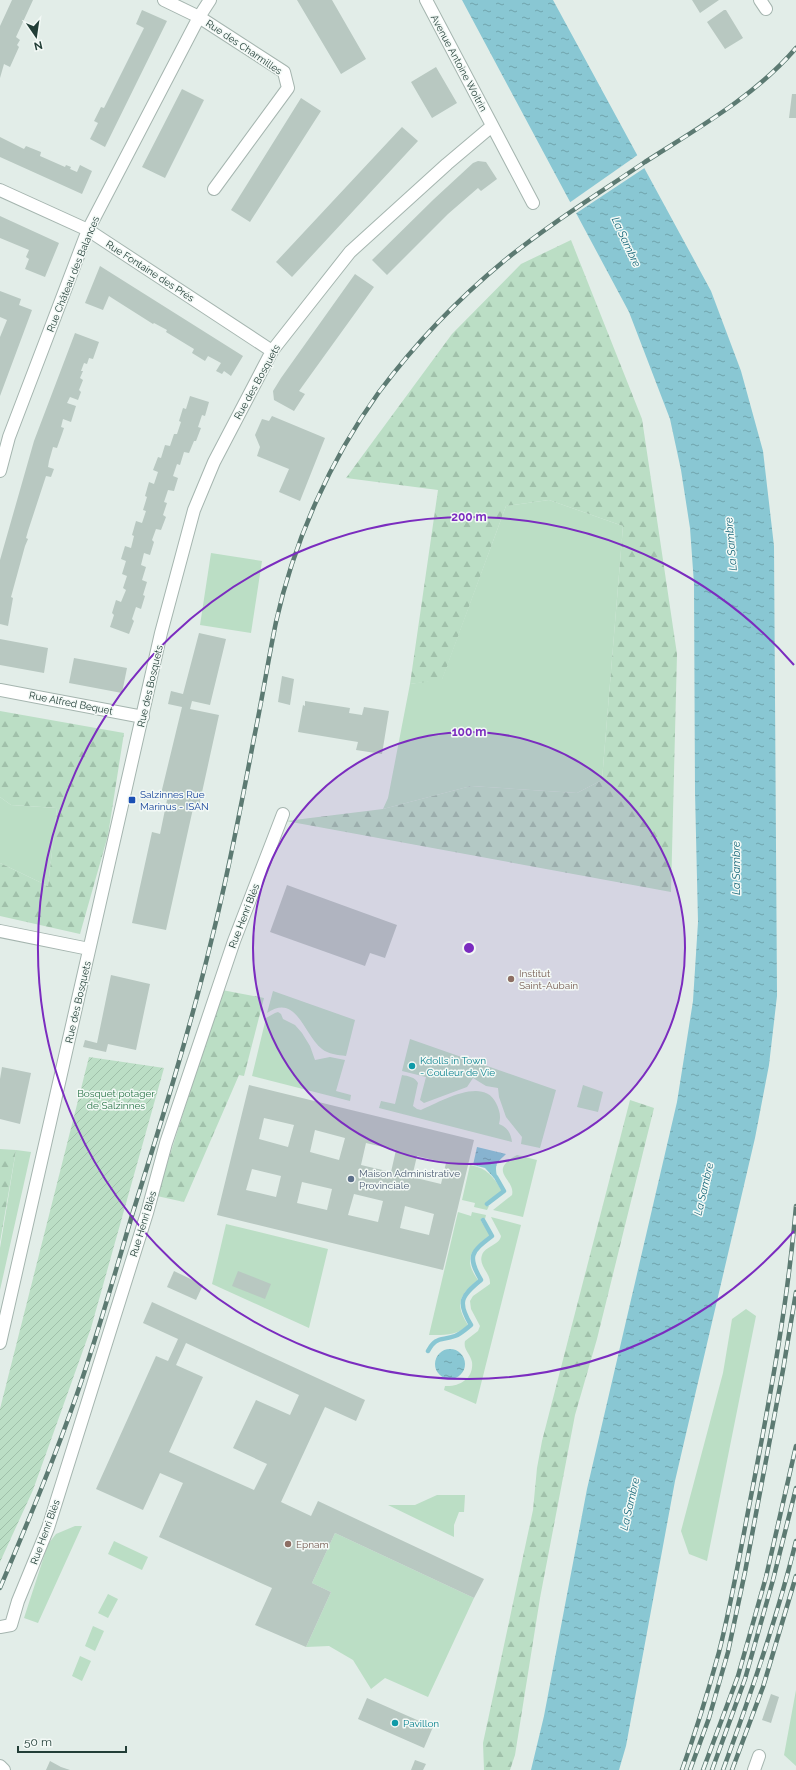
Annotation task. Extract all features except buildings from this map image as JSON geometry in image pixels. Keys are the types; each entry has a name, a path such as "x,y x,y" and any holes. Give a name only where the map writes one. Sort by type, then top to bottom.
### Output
{"street":[{"name":"Rue des Charmilles","path":"164,0 199,17 284,72 288,88 214,189"},
{"name":"Rue Château des Balances","path":"0,471 9,437 88,230 199,17 210,0"},
{"name":"Avenue Antoine Woitrin","path":"426,0 533,203"},
{"name":"Rue des Bosquets","path":"0,1343 161,633 194,510 214,462 272,351 350,252 447,164 492,126"},
{"name":"Rue Fontaine des Prés","path":"0,190 88,230 272,351"},
{"name":"Rue Alfred Bequet","path":"0,690 143,717"},
{"name":"Rue Henri Blès","path":"0,1627 11,1624 18,1601 48,1528 145,1220 166,1143 234,942 283,814"},
{"path":"0,931 89,949"},
{"path":"754,1770 759,1756"},
{"path":"0,1766 4,1770"}],"green space":[{"path":"571,240 642,419 677,654 671,892 286,821 383,809 471,786 577,793 602,780 623,526 549,500 506,506 442,680 410,684 438,490 346,478 452,334 521,264"},
{"path":"549,500 623,526 602,780 577,793 471,786 383,809 388,798 410,684 442,679 506,506"},
{"path":"211,553 262,561 251,633 200,625"},
{"path":"0,711 124,733 108,835 80,934 0,916 0,863 48,886 57,808 11,805 0,797"},
{"path":"0,797 11,805 57,808 48,886 0,863"},
{"path":"222,990 264,998 244,1076 239,1075 184,1202 157,1196"},
{"path":"273,991 355,1020 346,1056 336,1055 324,1051 315,1042 299,1018 286,1008 277,1008 267,1013"},
{"path":"278,1012 281,1014 283,1019 295,1025 302,1033 310,1046 315,1060 330,1057 345,1060 336,1091 351,1095 350,1101 252,1076 266,1018"},
{"path":"410,1039 556,1090 540,1148 521,1144 522,1137 506,1117 499,1097 498,1088 486,1086 473,1078 467,1087 424,1103 420,1100 426,1077 402,1071"},
{"name":"Bosquet potager de Salzinnes","path":"89,1057 164,1068 91,1328 33,1490 0,1562 0,1409"},
{"path":"402,1075 409,1076 417,1081 418,1083 413,1106 421,1110 461,1093 472,1091 490,1095 496,1103 498,1109 500,1116 499,1124 508,1131 512,1142 379,1108 381,1101 395,1104"},
{"path":"583,1085 603,1092 598,1112 577,1107"},
{"path":"630,1100 654,1108 597,1339 575,1415 540,1598 515,1755 510,1770 484,1770 483,1743 533,1510 537,1468 542,1441"},
{"path":"0,1149 16,1150 0,1242"},
{"path":"16,1150 31,1152 0,1290 0,1248"},
{"path":"517,1155 537,1160 523,1217 493,1210 512,1195 512,1189 503,1171 504,1166 508,1161"},
{"path":"470,1165 481,1168 489,1174 496,1181 502,1191 486,1203 485,1205 489,1206 487,1210 474,1207 475,1203 462,1200"},
{"path":"458,1212 471,1216 472,1212 486,1215 485,1219 481,1218 481,1221 490,1235 478,1245 471,1254 471,1266 478,1280 463,1295 460,1305 461,1311 468,1325 464,1329 455,1333 445,1335 429,1335"},
{"path":"491,1217 521,1225 476,1404 444,1390 445,1386 461,1383 471,1373 472,1362 465,1347 465,1341 478,1331 480,1326 471,1309 470,1301 473,1296 490,1284 489,1276 481,1259 484,1252 498,1242 501,1236"},
{"path":"226,1224 328,1249 309,1328 212,1284"},
{"path":"746,1309 756,1316 707,1561 689,1554 681,1531 723,1373 732,1319"},
{"path":"437,1495 465,1495 464,1512 459,1512 454,1525 454,1537 388,1505 415,1505"},
{"path":"75,1526 82,1526 38,1623 24,1618 48,1544 56,1534"},
{"path":"335,1533 474,1598 428,1697 385,1678 371,1689 353,1660 329,1646 306,1647 331,1592 312,1583"},
{"path":"114,1541 148,1557 142,1570 108,1554"},
{"path":"108,1594 118,1599 108,1618 98,1613"},
{"path":"93,1626 104,1631 95,1651 85,1646"},
{"path":"80,1656 91,1661 82,1681 72,1676"},
{"path":"796,1690 796,1766 784,1755"}],"water":[{"name":"La Sambre","path":"462,0 553,0 711,291 741,371 763,451 774,546 777,996 769,1065 755,1138 675,1481 626,1746 619,1770 531,1770 544,1716 587,1489 677,1102 693,1001 698,922 695,792 694,584 690,528 681,470 670,419 629,312"},
{"path":"477,1147 506,1154 496,1165 497,1176 494,1178 485,1168 473,1165"},
{"path":"450,1349 461,1353 465,1364 461,1375 450,1379 439,1375 435,1364 439,1353"}],"pier":[{"path":"639,154 646,167 575,214 569,203"}],"waterway":[{"path":"487,1204 504,1191 496,1177"},
{"path":"428,1351 436,1341 457,1335 471,1325 464,1311 463,1300 465,1295 481,1280 474,1265 473,1255 479,1246 492,1236 483,1220"}],"railway":[{"path":"0,1588 50,1468 85,1371 174,1078 223,892 276,622 293,561 316,502 330,473 361,418 379,392 422,339 470,291 504,261 556,222 645,162 705,124 744,96 763,81 796,48"},
{"path":"682,1770 715,1667 733,1590 778,1346 793,1241 796,1206"},
{"path":"690,1770 709,1718 728,1652 745,1572 796,1292"},
{"path":"703,1770 738,1676 766,1577 796,1446"},
{"path":"712,1770 745,1679 773,1580 796,1488"},
{"path":"723,1770 763,1656 781,1599 796,1541"},
{"path":"732,1770 763,1687 796,1576"}],"place":[{"name":"Salzinnes Rue Marinus - ISAN","path":"132,800"},
{"name":"Institut Saint-Aubain","path":"511,979"},
{"name":"Kdolls in Town - Couleur de Vie","path":"412,1066"},
{"name":"Maison Administrative Provinciale","path":"351,1179"},
{"name":"Epnam","path":"288,1544"},
{"name":"Pavillon","path":"395,1723"}]}
